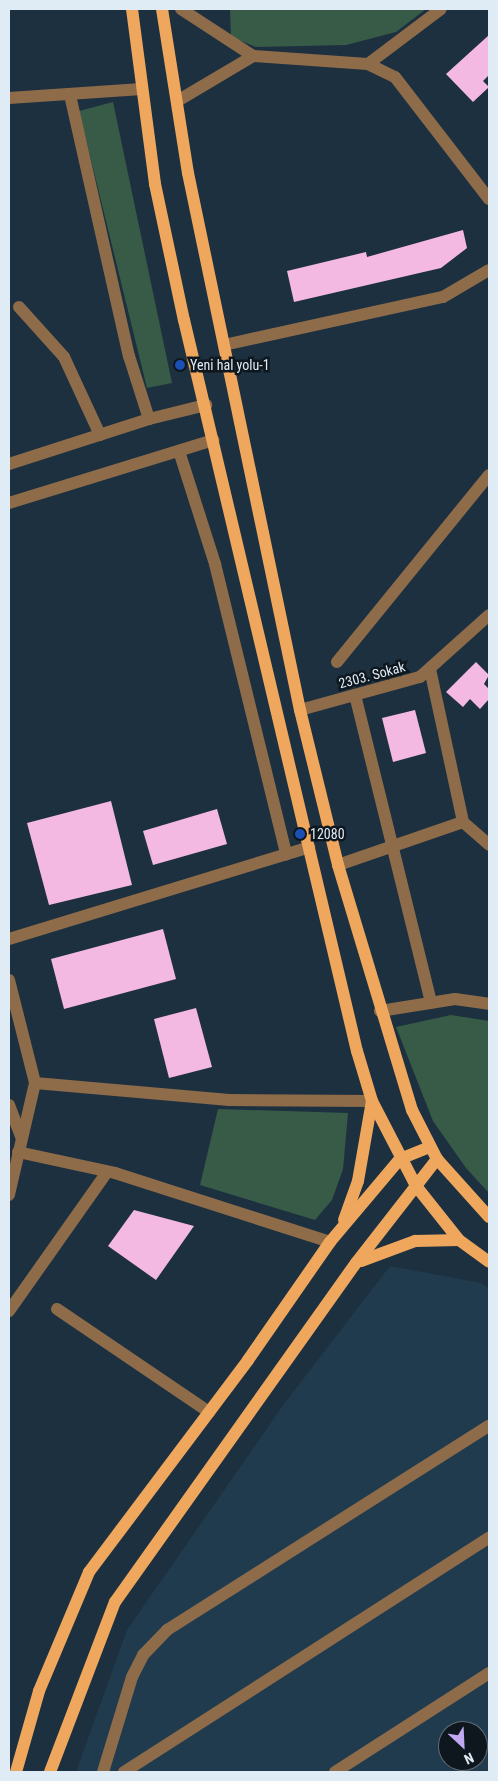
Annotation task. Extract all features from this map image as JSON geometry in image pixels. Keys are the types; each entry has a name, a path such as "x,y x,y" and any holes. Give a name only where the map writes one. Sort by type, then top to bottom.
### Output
{"main road":[{"path":"132,9 155,184 309,847 372,1101 400,1159 416,1186 459,1240 489,1262"},
{"path":"162,9 179,100 188,173 300,710 338,864 380,1011 412,1110 437,1159 489,1217"},
{"path":"340,1229 358,1181 372,1101"},
{"path":"16,1772 39,1691 89,1572 209,1412 340,1229 400,1159 430,1147"},
{"path":"50,1772 115,1602 356,1263 437,1159"},
{"path":"356,1263 386,1248 415,1241 459,1240"}],"street":[{"path":"181,9 253,56 368,64 394,77 489,199"},
{"path":"368,64 441,9"},
{"path":"179,100 253,56"},
{"path":"9,98 142,89"},
{"path":"70,95 129,356 149,419"},
{"path":"224,345 443,297 489,270"},
{"path":"19,307 64,357 100,435"},
{"path":"9,464 149,419 206,405"},
{"path":"9,502 214,440"},
{"path":"180,451 216,564 286,854"},
{"path":"337,662 489,475"},
{"name":"2303. Sokak","path":"300,710 420,677 489,615"},
{"path":"478,625 489,633"},
{"path":"430,669 463,822 489,845"},
{"path":"354,695 431,1003"},
{"path":"338,864 463,822"},
{"path":"9,940 309,847"},
{"path":"9,980 35,1083 9,1195"},
{"path":"380,1011 455,999 489,1004"},
{"path":"35,1083 229,1100 372,1101"},
{"path":"9,1105 21,1138"},
{"path":"18,1152 108,1172 330,1242"},
{"path":"9,1312 108,1172"},
{"path":"56,1309 209,1412"},
{"path":"103,1772 132,1677 143,1655 167,1630 489,1426"},
{"path":"124,1772 489,1538"},
{"path":"335,1772 489,1673"}],"shaded area":[{"path":"390,1266 481,1283 489,1288 489,1772 76,1772 127,1630 284,1404"}],"green space":[{"path":"230,9 426,9 396,32 346,45 256,47 231,37"},
{"path":"113,102 172,383 147,388 79,111"},
{"path":"451,1015 489,1021 489,1193 466,1168 433,1121 396,1027"},
{"path":"218,1109 348,1113 343,1169 332,1200 315,1220 200,1185"}],"building":[{"path":"489,35 489,75 483,81 489,87 473,102 446,74"},
{"path":"463,230 467,248 441,268 294,302 287,271 366,252 367,257"},
{"path":"476,662 489,675 484,684 489,689 489,699 480,709 470,699 463,707 446,692"},
{"path":"415,710 426,753 393,762 382,718"},
{"path":"111,801 132,885 49,905 27,823"},
{"path":"217,809 227,844 153,865 143,831"},
{"path":"163,929 176,979 64,1009 51,959"},
{"path":"196,1008 212,1067 169,1078 154,1019"},
{"path":"134,1210 194,1226 156,1280 108,1246"}],"place":[{"name":"Yeni hal yolu-1","path":"180,365"},
{"name":"12080","path":"300,834"}]}
